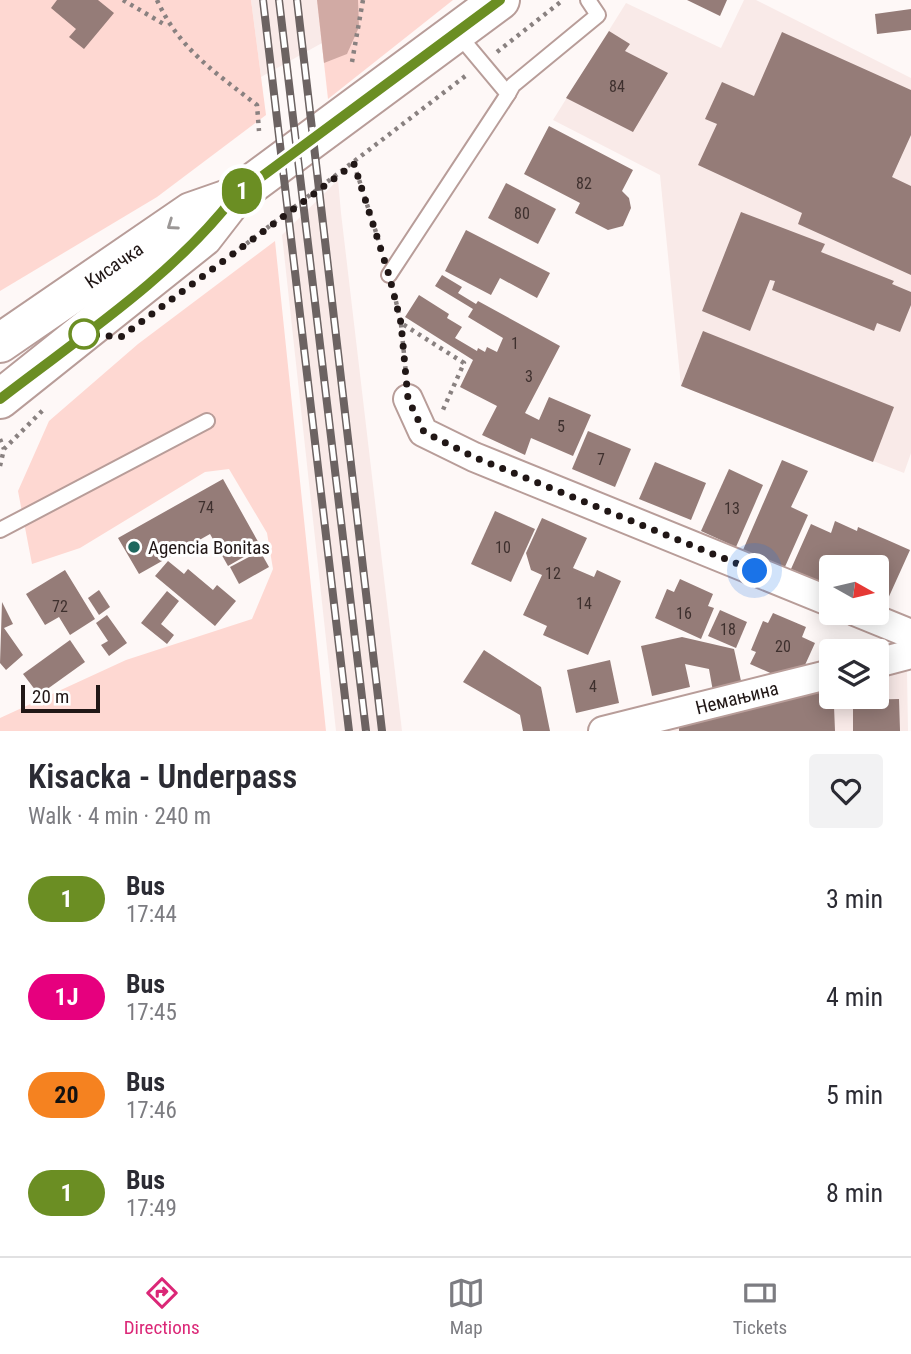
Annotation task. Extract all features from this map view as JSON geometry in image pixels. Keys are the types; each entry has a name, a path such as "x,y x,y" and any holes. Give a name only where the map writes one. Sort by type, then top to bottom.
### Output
{"main road":[{"name":"Кисачка","path":"0,399 107,317 203,237 234,197 500,0"},
{"name":"Кисачка","path":"0,343 191,212 234,197"}],"street":[{"path":"408,399 424,432 454,447 819,597"},
{"path":"889,625 911,634"},
{"path":"889,660 911,654"},
{"name":"Немањина","path":"603,731 819,677"}],"lane":[{"path":"389,275 513,85 598,15 588,0"},
{"path":"456,32 508,94"},
{"path":"0,530 207,421"}],"path":[{"path":"123,0 169,27"},
{"path":"157,0 169,27 191,52 257,105 259,131"},
{"path":"352,62 363,0"},
{"path":"232,255 354,164 563,0"},
{"path":"354,164 401,323 408,399"},
{"path":"401,323 464,363 438,422"},
{"path":"0,439 4,449"}],"shaded area":[{"path":"0,0 251,0 266,115 157,197 0,291"},
{"path":"251,0 317,0 322,43 261,77"},
{"path":"317,0 453,0 328,99"},
{"path":"317,0 358,0 359,27 347,54 324,63"},
{"path":"744,0 756,0 911,78 911,453 904,473 681,386 660,175 553,120 626,3 721,48"},
{"path":"338,180 402,731 336,731 282,235"},
{"path":"275,241 326,731 0,731 0,718 126,660 252,619 273,569 267,533 229,469 205,472 80,548 32,564 18,491 49,421 138,344"},
{"path":"907,671 908,731 625,731 819,690 819,709 889,709 889,675"}],"building":[{"path":"57,0 98,0 114,13 84,49 69,37 76,29 51,8"},
{"path":"687,0 727,0 720,16"},
{"path":"911,9 911,30 877,34 875,14"},
{"path":"609,31 630,44 625,51 668,73 633,132 566,98"},
{"path":"782,32 911,90 911,135 892,177 911,186 911,275 798,224 802,213 698,165 717,124 705,119 722,82 754,96"},
{"path":"549,126 633,170 622,191 629,198 631,208 623,226 608,230 575,213 580,203 524,174"},
{"path":"506,183 556,209 538,244 488,218"},
{"path":"741,212 825,244 821,252 894,281 892,284 911,292 911,305 900,332 877,323 874,331 772,290 775,281 770,280 750,331 702,311"},
{"path":"466,230 550,273 537,298 500,278 491,295 445,271"},
{"path":"442,275 462,287 458,293 476,304 478,301 560,346 525,413 539,420 549,397 591,415 573,456 531,438 525,455 482,435 497,406 460,387 473,360 405,317 419,295 449,314 447,318 462,327 455,338 477,351 478,348 485,352 487,347 497,352 503,338 468,317 473,309 435,286"},
{"path":"703,331 894,407 873,462 681,386"},
{"path":"588,431 631,449 615,487 572,469"},
{"path":"782,460 808,471 791,507 808,515 784,569 743,550"},
{"path":"655,462 706,483 691,520 639,499"},
{"path":"729,469 763,485 736,547 701,531"},
{"path":"223,479 261,547 228,566 210,534 139,574 118,538"},
{"path":"495,511 535,529 511,582 471,564"},
{"path":"542,518 587,538 573,568 594,577 597,570 621,581 588,655 543,635 547,626 523,615 542,575 531,570 526,553"},
{"path":"835,521 857,531 858,527 910,550 889,596 889,555 819,555 819,581 791,569 811,524 831,533"},
{"path":"260,551 269,567 239,584 230,567"},
{"path":"168,561 184,574 188,569 213,590 217,585 236,601 215,626 155,576"},
{"path":"65,570 95,619 70,635 59,617 45,625 26,594"},
{"path":"680,579 713,594 708,606 714,608 701,639 655,618 667,589 674,592"},
{"path":"99,590 110,607 99,615 88,598"},
{"path":"167,591 179,601 161,624 174,635 167,644 141,623"},
{"path":"2,602 13,624 4,628 23,655 6,670 0,663"},
{"path":"720,610 747,622 736,648 708,636"},
{"path":"773,613 806,627 802,637 815,643 800,676 786,680 750,664 756,652 751,650 763,621 768,623"},
{"path":"107,615 127,643 109,656 101,645 108,641 96,623"},
{"path":"682,637 734,649 743,690 714,697 709,669 685,664 690,687 652,696 641,646"},
{"path":"70,640 85,662 39,695 23,674"},
{"path":"484,650 541,687 550,731 523,731 520,715 463,682"},
{"path":"610,660 619,703 576,713 567,670"},
{"path":"819,690 819,709 834,709 835,731 679,731 679,719"},
{"path":"889,699 899,699 900,731 853,731 853,709 889,709"}],"railway":[{"path":"263,0 349,731"},
{"path":"279,0 366,731"},
{"path":"297,0 382,731"}],"bus line":[{"name":"1","path":"0,399 107,317 203,237 234,197 500,0"}],"place":[{"name":"Agencia Bonitas","path":"134,547"}],"route":[{"path":"84,334 121,337 354,164 401,323 408,399 424,432 474,457 755,571"}]}
